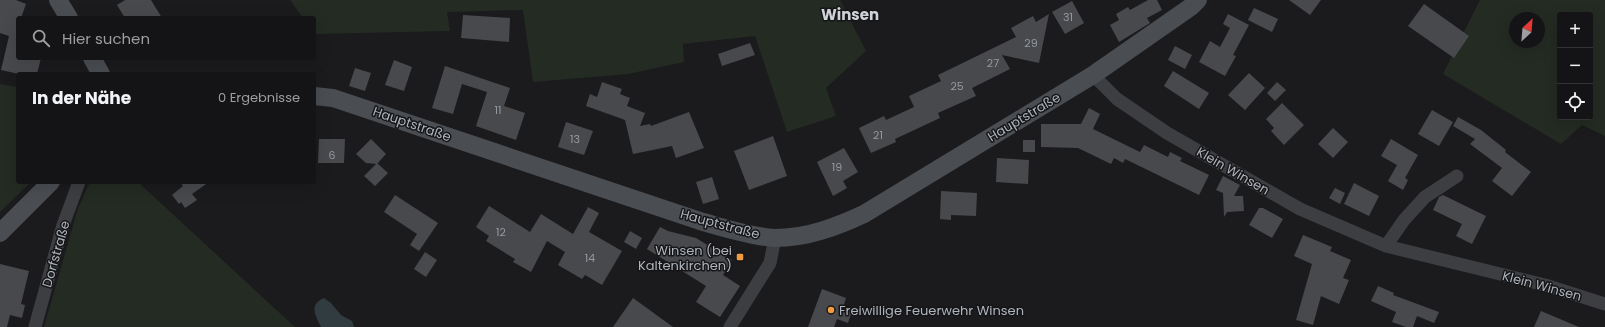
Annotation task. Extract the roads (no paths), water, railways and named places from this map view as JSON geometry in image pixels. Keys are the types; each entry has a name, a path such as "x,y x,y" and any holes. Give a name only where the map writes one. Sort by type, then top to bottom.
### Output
{"street":[{"path":"58,0 68,16"},
{"name":"Hauptstraße","path":"316,96 333,98 703,222 738,232 775,238 806,234 834,227 864,214 1093,75 1192,6 1198,0"},
{"path":"93,60 100,72"},
{"name":"Klein Winsen","path":"1093,75 1117,100 1167,133 1300,209 1386,246 1544,285 1605,304"},
{"path":"1386,246 1404,220 1425,197 1457,176"},
{"path":"0,233 49,184"},
{"name":"Dorfstraße","path":"35,327 63,225 78,184"},
{"path":"730,327 770,263 775,238"}],"place":[{"name":"Winsen (bei Kaltenkirchen)","path":"740,257"},
{"name":"Freiwillige Feuerwehr Winsen","path":"831,310"}],"district":[{"name":"Winsen","path":"850,14"}]}
